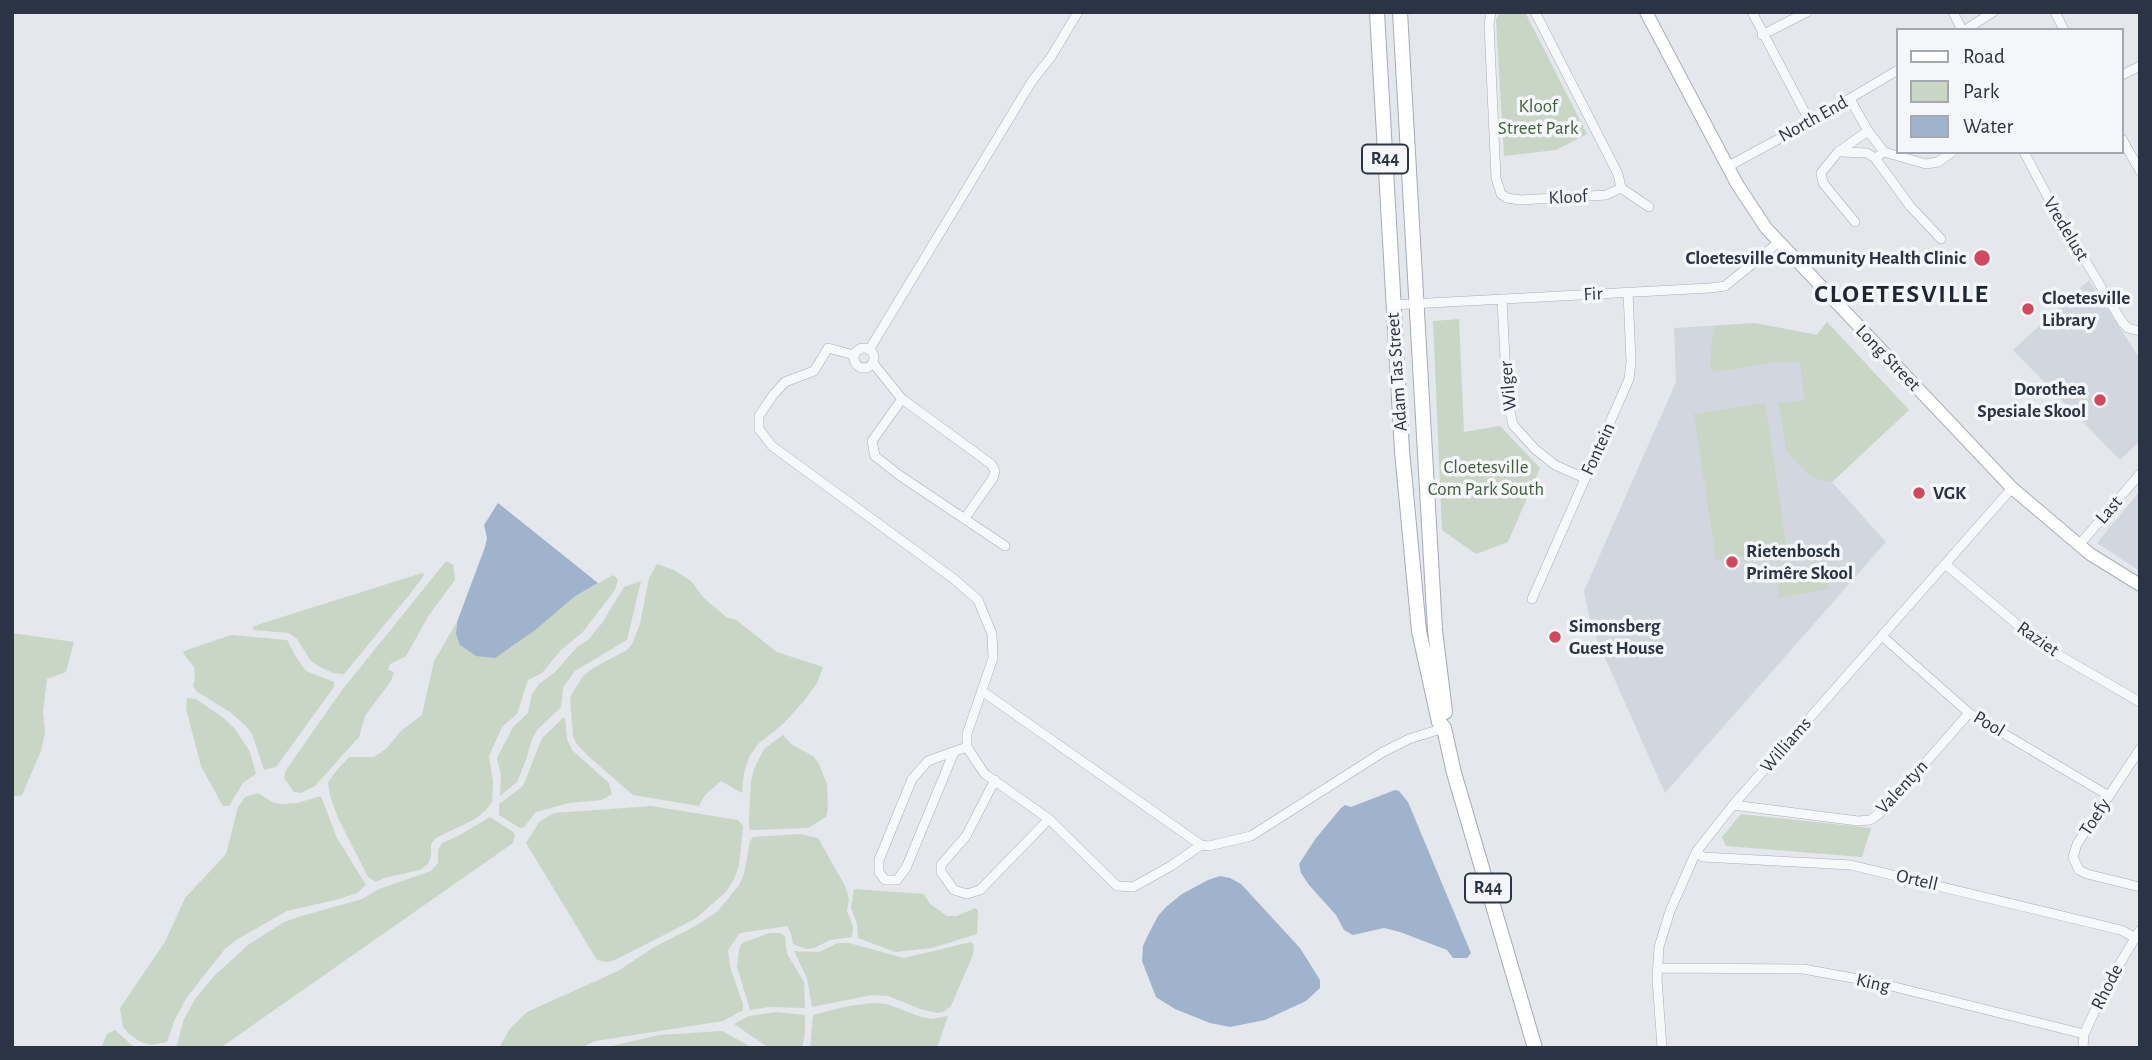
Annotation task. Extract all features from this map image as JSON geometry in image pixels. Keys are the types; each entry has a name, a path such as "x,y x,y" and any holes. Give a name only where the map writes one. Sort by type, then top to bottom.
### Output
{"main road":[{"name":"Adam Tas Street","path":"1377,12 1392,305 1413,586 1438,722 1444,728"},
{"name":"Adam Tas Street","path":"1400,12 1435,629 1446,718 1444,728 1458,786 1535,1048"}],"street":[{"path":"869,350 1032,81 1051,57 1078,12"},
{"name":"Kloof","path":"1491,12 1489,24 1496,178 1502,194 1507,198 1520,200 1606,195 1621,188"},
{"path":"1535,12 1618,174 1621,188 1649,207"},
{"name":"Long Street","path":"1647,12 1727,167 1750,205 1779,242 2012,488 2079,545 2140,585"},
{"path":"1752,12 1810,122"},
{"path":"1762,35 1807,12"},
{"path":"1953,12 1962,28"},
{"path":"1966,28 1993,12"},
{"path":"2056,12 2063,28"},
{"path":"2124,74 2140,66"},
{"name":"North End","path":"1727,167 1896,71"},
{"path":"1850,99 1867,131 1884,152 1926,164 1938,162 1949,154"},
{"path":"1855,222 1823,183 1821,176 1824,167 1838,152 1867,131"},
{"path":"2124,143 2140,171"},
{"path":"1838,152 1867,153 1875,158 1910,206 1941,239"},
{"path":"1875,158 1884,152"},
{"name":"Vredelust","path":"2025,154 2050,203 2122,322 2128,328 2140,331"},
{"name":"Fir","path":"1392,305 1725,286 1779,242"},
{"name":"Fontein","path":"1532,598 1629,379 1628,292"},
{"name":"Wilger","path":"1503,299 1507,399 1513,425 1536,450 1555,465 1584,478"},
{"path":"855,355 828,348 814,371 785,382 773,395 759,416 759,429 772,446 954,579 978,600 992,634 993,658 967,734 967,747 985,774 1049,819 1117,886 1133,887 1171,866 1201,845 1222,844 1251,836 1383,752 1409,739 1444,728"},
{"path":"859,349 869,350 874,356 873,363 866,368 859,367 855,362 855,355 859,349"},
{"path":"873,363 902,399 991,464 995,471 993,478 965,518"},
{"path":"902,399 872,442 875,456 1005,546"},
{"name":"Last","path":"2079,545 2140,474"},
{"name":"Williams","path":"1662,1048 1659,947 1670,911 1696,852 1733,805 2012,488"},
{"name":"Raziet","path":"1945,564 2043,646 2140,702"},
{"name":"Pool","path":"1882,636 1969,713 2109,796"},
{"path":"982,691 1201,845"},
{"name":"Valentyn","path":"1733,805 1857,821 1870,820 1906,785 1969,713"},
{"path":"954,752 906,868 897,880 886,880 879,872 879,860 912,779 928,761 967,747"},
{"name":"Toefy","path":"2140,748 2074,850 2074,864 2079,870 2140,887"},
{"path":"995,780 966,836 942,866 941,872 954,890 967,894 980,890 1049,819"},
{"name":"Ortell","path":"1696,852 1703,857 1851,865 2137,933"},
{"name":"Rhode","path":"2083,1048 2084,1034 2137,933"},
{"name":"King","path":"1658,968 1803,969 1875,982 2084,1034"}],"shaded area":[{"name":"Dorothea Spesiale Skool","path":"2089,280 2140,359 2140,441 2120,460 2013,350"},
{"name":"Rietenbosch Primêre Skool","path":"1827,322 1909,410 1832,482 1886,542 1665,793 1591,626 1584,591 1676,382 1674,328 1754,323 1817,335"},
{"path":"2140,491 2140,571 2097,543"}],"green space":[{"name":"Kloof Street Park","path":"1500,12 1525,12 1587,134 1556,150 1504,156 1496,20"},
{"name":"Cloetesville Com Park South","path":"1459,319 1464,432 1500,426 1540,468 1508,542 1476,554 1442,530 1433,321"},
{"path":"1827,322 1909,410 1832,482 1812,478 1787,452 1778,403 1805,400 1800,362 1775,362 1716,372 1710,369 1713,326 1754,323 1817,335"},
{"path":"1765,403 1787,550 1716,560 1694,414"},
{"path":"446,561 453,565 455,580 429,615 406,656 390,664 388,670 394,672 391,681 365,716 359,737 315,786 301,793 294,792 284,778 286,770 342,690"},
{"path":"657,564 674,570 691,581 704,598 726,617 736,620 777,652 823,667 817,683 804,701 783,724 758,744 749,757 742,793 721,781 705,795 699,806 633,795 588,756 573,736 570,697 583,676 627,650 632,644 640,624 649,578"},
{"path":"1825,564 1829,589 1779,598 1774,573"},
{"path":"422,573 424,575 410,594 344,674 333,673 311,661 297,639 289,633 253,630 253,627 260,624"},
{"path":"613,575 618,579 615,590 582,633 561,650 542,673 528,680 517,714 502,727 489,756 493,781 492,802 486,810 475,819 436,838 431,844 428,864 420,870 376,882 368,877 338,818 328,782 349,757 374,757 422,715 434,661 457,622 456,634 461,645 476,656 513,646 574,597"},
{"path":"641,581 627,640 575,671 563,688 561,707 537,730 532,739 517,782 500,796 501,775 497,758 513,727 528,713 532,694 578,646 588,640 624,587"},
{"path":"12,633 74,642 66,672 47,679 43,712 45,732 41,751 22,795 18,796 12,796"},
{"path":"231,635 287,640 306,671 334,682 334,687 276,767 264,770 253,736 246,726 230,712 196,691 193,686 194,667 184,651"},
{"path":"187,698 196,699 225,719 250,752 256,774 243,783 229,806 223,806 201,766 186,708"},
{"path":"563,718 572,750 609,783 612,794 602,800 569,803 536,812 524,827 520,828 499,815 499,804 523,786 542,738"},
{"path":"783,735 791,744 813,756 819,764 827,784 826,817 808,828 749,829 754,769 764,749"},
{"path":"258,793 274,803 283,804 321,796 337,838 366,885 357,893 339,899 287,911 236,940 225,949 187,997 167,1042 150,1045 139,1041 123,1027 120,1008 165,942 185,898 226,854 238,807 245,797"},
{"path":"651,806 738,820 743,826 739,866 726,892 695,919 615,960 597,960 526,843 539,822 554,813"},
{"path":"1741,814 1871,828 1862,857 1726,846 1722,837"},
{"path":"490,817 512,831 515,835 513,843 220,1048 176,1048 184,1019 195,999 214,976 248,945 284,922 362,899 379,889 431,871 438,863 438,850 442,843"},
{"path":"800,834 818,838 845,886 849,899 847,911 853,926 852,937 830,940 806,949 793,944 787,926 740,933 728,950 730,967 743,1010 723,1021 595,1041 581,1048 499,1048 509,1030 527,1012 618,971 718,911 739,885 753,837"},
{"path":"854,889 924,894 930,904 947,916 957,916 975,908 978,910 977,934 932,948 895,952 858,938 857,924 851,908"},
{"path":"769,933 785,936 787,954 804,982 805,1008 769,1007 750,1010 737,967 739,949 742,943"},
{"path":"971,942 974,945 973,955 951,1006 938,1013 888,996 872,995 812,1007 807,978 794,951 819,952 838,943 849,943 904,958"},
{"path":"873,1003 887,1004 932,1019 948,1016 937,1048 810,1048 813,1015"},
{"path":"776,1012 805,1015 802,1048 769,1048 734,1024 749,1016"},
{"path":"115,1030 137,1048 101,1048 107,1034"},
{"path":"722,1031 753,1048 603,1048 659,1035"}],"water":[{"path":"498,503 598,583 574,597 534,631 495,658 476,656 460,645 456,634 457,622 485,547 487,538 484,525"},
{"path":"1395,790 1408,802 1471,953 1467,958 1453,958 1447,950 1384,928 1353,935 1344,930 1336,915 1301,873 1299,864 1341,808 1345,805 1351,807"},
{"path":"1220,876 1241,884 1300,948 1320,980 1320,988 1306,1001 1265,1020 1230,1027 1210,1023 1175,1009 1156,997 1142,961 1143,946 1158,916 1182,894"}],"place":[{"name":"Cloetesville Community Health Clinic","path":"1982,258"},
{"name":"Cloetesville Library","path":"2028,309"},
{"name":"Dorothea Spesiale Skool","path":"2100,400"},
{"name":"VGK","path":"1919,493"},
{"name":"Rietenbosch Primêre Skool","path":"1732,562"},
{"name":"Simonsberg Guest House","path":"1555,637"}],"district":[{"name":"CLOETESVILLE","path":"1902,294"}]}
